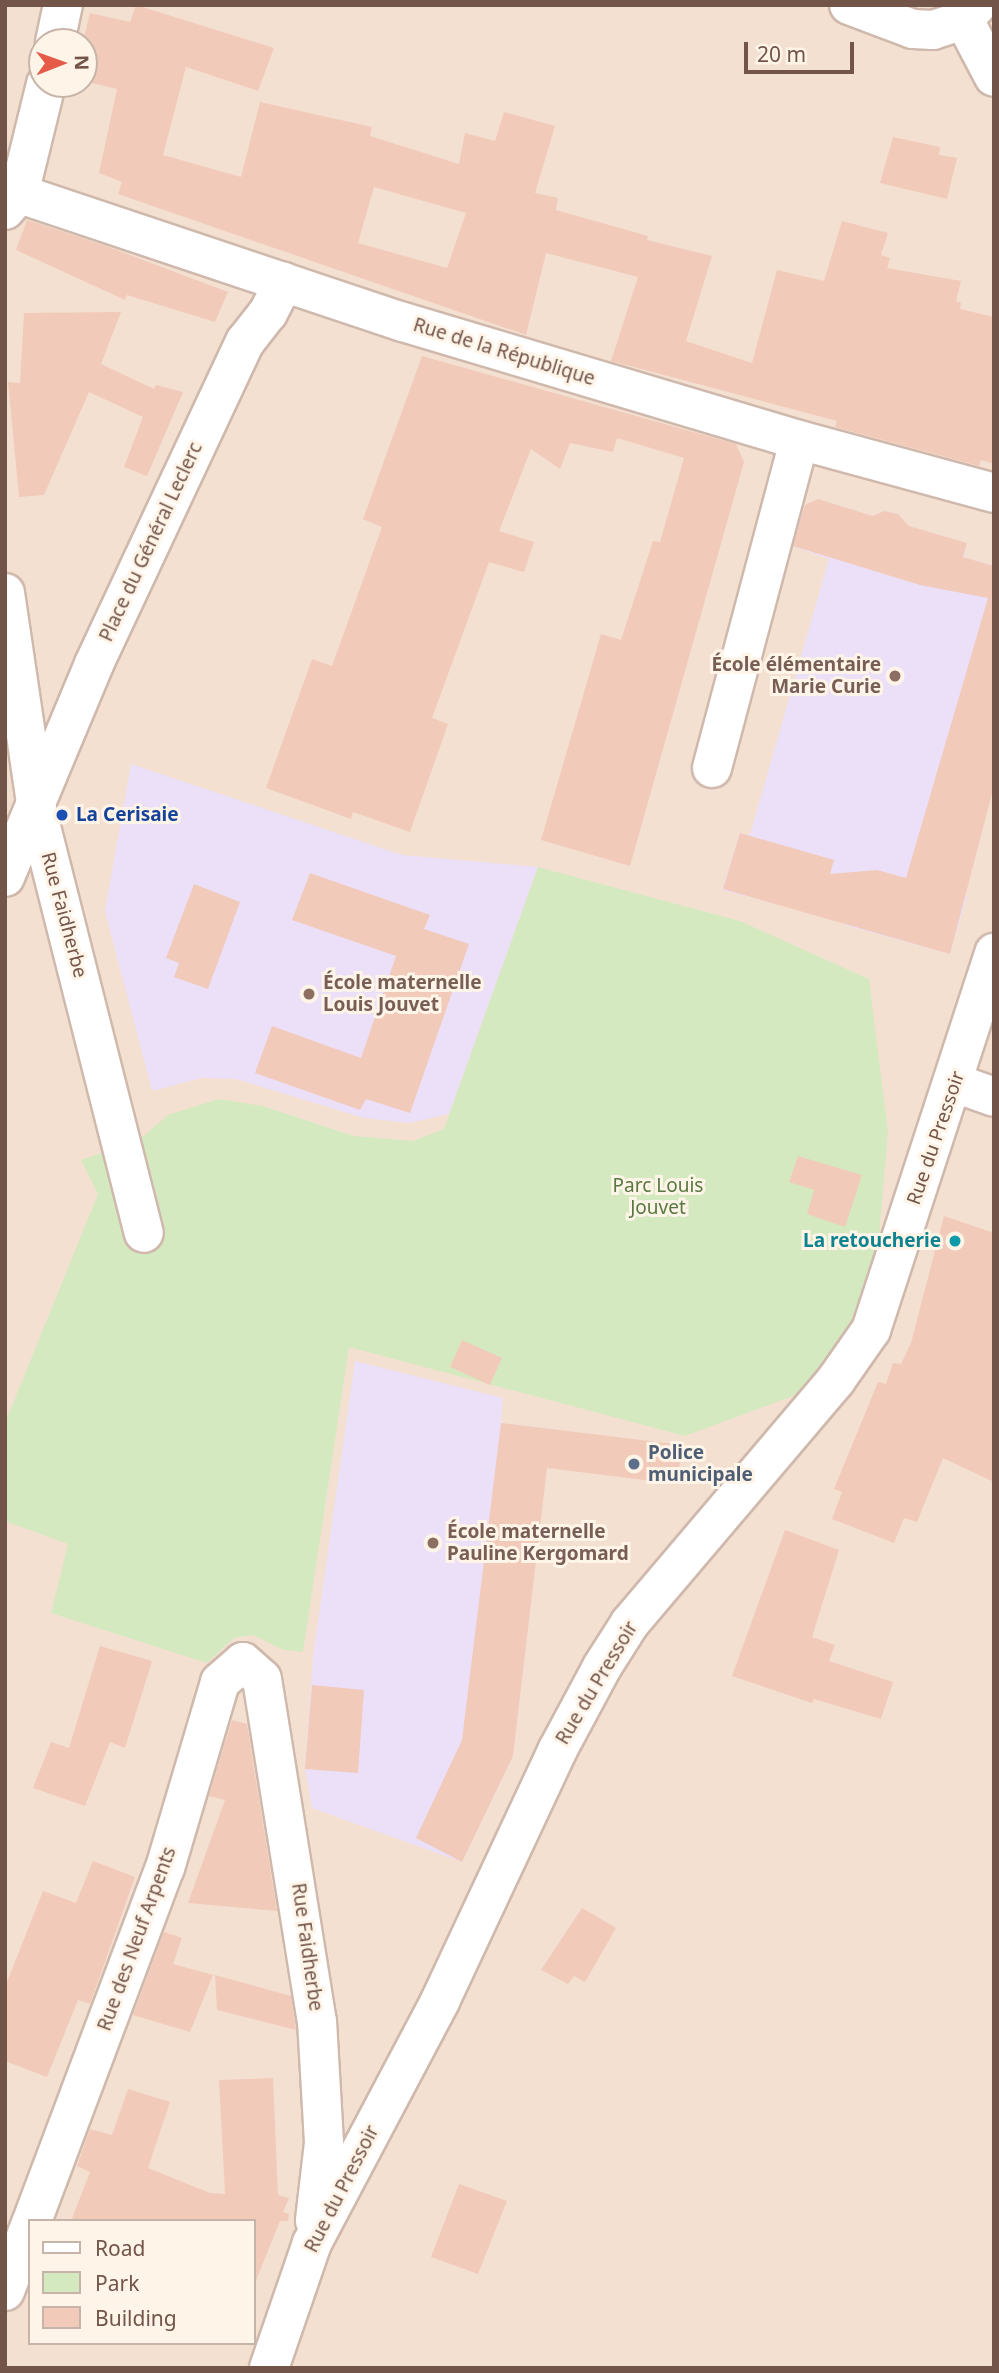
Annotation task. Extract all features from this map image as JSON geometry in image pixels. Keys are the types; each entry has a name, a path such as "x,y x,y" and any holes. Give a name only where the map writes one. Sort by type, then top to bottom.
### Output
{"street":[{"path":"58,28 63,5"},
{"path":"849,5 913,29 948,28 970,13 994,76"},
{"path":"10,197 42,98"},
{"name":"Rue de la République","path":"10,197 799,440 994,493"},
{"name":"Place du Général Leclerc","path":"5,877 37,811 94,664 239,354 284,282"},
{"path":"712,768 799,440"},
{"name":"Rue Faidherbe","path":"5,593 37,811 144,1233"},
{"name":"Rue du Pressoir","path":"269,2368 312,2243 440,2001 557,1751 602,1667 630,1623 836,1380 871,1330 955,1083 994,953"},
{"path":"955,1083 994,1097"},
{"name":"Rue Faidherbe","path":"243,1661 262,1679 317,2021 324,2143 312,2243"},
{"name":"Rue des Neuf Arpents","path":"32,2219 164,1868 220,1682 243,1661"},
{"name":"Rue des Neuf Arpents","path":"5,2291 28,2231"}],"shaded area":[{"path":"5,5 994,5 994,2368 5,2368"},
{"name":"École élémentaire Marie Curie","path":"818,499 873,516 884,511 898,514 908,526 967,543 964,557 994,566 962,895 967,896 950,954 845,925 846,921 722,890 740,833 750,835 829,559 793,546 805,505"},
{"name":"École maternelle Louis Jouvet","path":"131,764 402,855 538,867 449,1114 409,1123 364,1118 236,1079 201,1078 152,1091 105,911"},
{"name":"École maternelle Pauline Kergomard","path":"355,1361 503,1398 501,1423 551,1429 513,1756 462,1862 312,1808 305,1769 313,1657"}],"green space":[{"name":"Parc Louis Jouvet","path":"538,867 740,921 869,979 888,1132 871,1330 836,1380 685,1436 349,1347 303,1652 283,1650 253,1635 234,1638 207,1663 51,1613 68,1544 5,1521 5,1423 98,1194 81,1160 139,1140 168,1115 218,1099 263,1106 354,1136 413,1141 444,1129"}],"building":[{"path":"136,5 274,48 258,91 186,67 163,155 241,177 260,102 372,127 370,136 459,164 465,133 495,141 504,112 555,126 535,193 558,198 556,210 648,236 647,240 712,256 686,341 752,363 777,270 824,281 842,221 888,233 881,255 890,258 887,268 961,281 956,301 961,303 960,309 994,317 994,464 981,460 979,466 835,427 837,421 611,361 638,277 546,253 526,335 118,194 122,182 99,173 117,89 98,84 98,28 86,28 90,13 130,22","holes":["374,187 466,213 447,268 358,243"]},
{"path":"893,137 940,147 939,155 957,158 947,199 880,183"},
{"path":"27,220 106,246 228,292 215,322 127,295 125,300 16,250"},
{"path":"121,312 101,364 154,389 156,385 183,392 147,476 124,467 143,417 89,392 44,495 19,497 8,382 20,383 24,313"},
{"path":"422,356 736,444 744,462 630,866 541,840 601,634 621,640 653,541 660,542 684,458 617,438 613,452 570,443 560,469 531,449 499,531 534,542 524,572 489,562 432,718 448,724 410,832 353,812 351,819 266,788 312,659 332,666 382,527 363,519"},
{"path":"818,499 873,516 884,511 898,514 909,526 967,543 963,557 994,566 994,786 950,954 723,889 740,833 834,860 830,874 877,870 906,878 988,598 920,585 793,546 805,505"},
{"path":"310,873 430,915 424,929 469,944 410,1113 366,1099 360,1110 255,1073 272,1026 361,1058 396,956 292,920"},
{"path":"194,884 240,902 208,989 174,977 179,963 166,958"},
{"path":"798,1156 862,1175 845,1227 807,1214 814,1190 789,1182"},
{"path":"944,1216 994,1233 994,1482 943,1458 917,1522 904,1518 894,1543 832,1519 842,1492 834,1489 878,1382 886,1384 893,1363 901,1364 911,1343"},
{"path":"462,1340 502,1358 490,1385 450,1367"},
{"path":"501,1423 682,1445 677,1484 547,1468 513,1756 462,1862 416,1838 462,1740"},
{"path":"785,1530 839,1550 812,1637 835,1645 829,1661 893,1682 881,1719 814,1699 812,1703 732,1676"},
{"path":"100,1646 152,1661 125,1748 110,1742 85,1806 33,1788 51,1742 69,1748"},
{"path":"312,1685 364,1690 358,1773 305,1769"},
{"path":"232,1720 247,1724 277,1911 188,1903 225,1800 209,1796"},
{"path":"93,1861 135,1877 90,2004 78,2000 47,2077 5,2061 5,1987 43,1891 76,1903"},
{"path":"582,1908 616,1928 585,1982 574,1976 568,1984 541,1970"},
{"path":"164,1932 182,1938 173,1964 213,1975 190,2032 133,2015"},
{"path":"215,1975 291,1996 296,2030 217,2010"},
{"path":"273,2078 278,2195 289,2198 283,2212 289,2214 288,2221 280,2221 256,2281 256,2219 72,2219 90,2172 77,2166 90,2129 112,2135 128,2089 170,2102 148,2168 210,2193 225,2194 219,2080"},
{"path":"459,2184 507,2201 478,2274 431,2257"}],"place":[{"name":"École élémentaire Marie Curie","path":"895,676"},
{"name":"La Cerisaie","path":"62,815"},
{"name":"École maternelle Louis Jouvet","path":"309,994"},
{"name":"La retoucherie","path":"955,1241"},
{"name":"Police municipale","path":"634,1464"},
{"name":"École maternelle Pauline Kergomard","path":"433,1543"}]}
